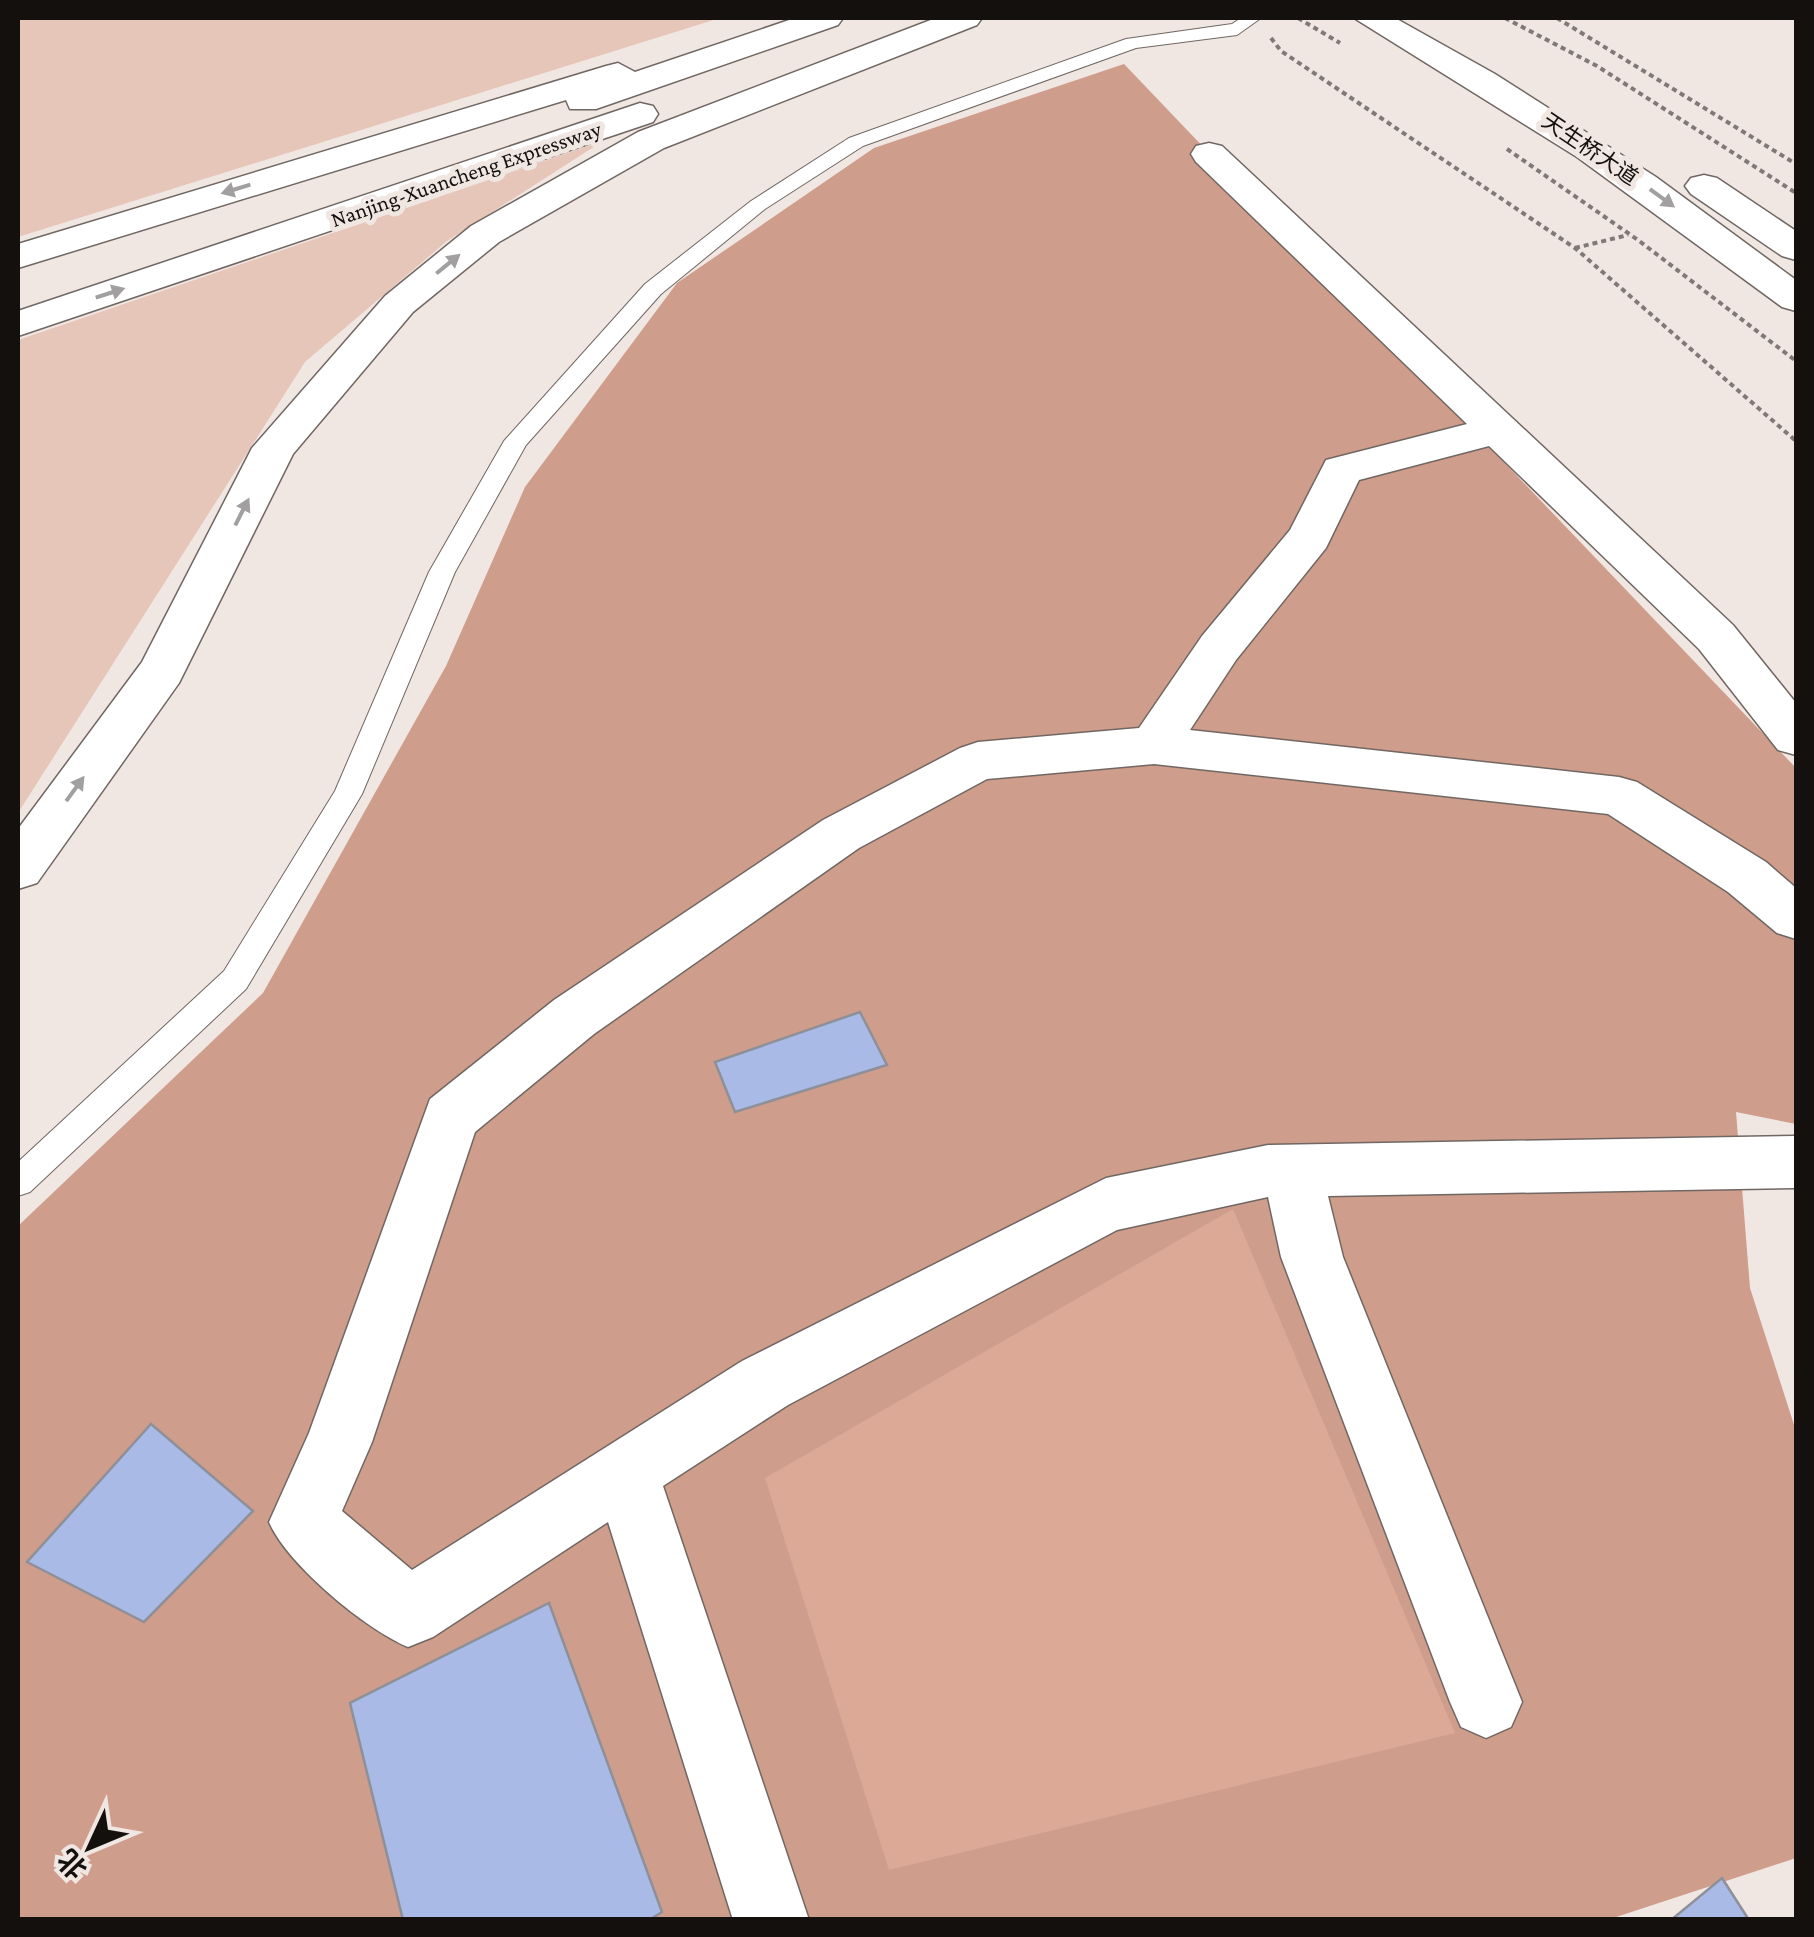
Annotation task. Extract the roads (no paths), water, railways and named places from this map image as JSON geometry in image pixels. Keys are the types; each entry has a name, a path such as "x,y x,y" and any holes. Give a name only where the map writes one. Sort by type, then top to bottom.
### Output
{"main road":[{"path":"18,256 798,18"},
{"name":"Nanjing-Xuancheng Expressway","path":"18,289 826,18"},
{"name":"Nanjing-Xuancheng Expressway","path":"18,324 576,137 912,18"},
{"path":"18,868 162,671 274,448 400,304 486,234 651,140 965,18"},
{"name":"天生桥大道","path":"1371,18 1576,139 1650,189 1796,299"},
{"name":"天生桥大道","path":"1418,18 1672,164 1796,248"},
{"path":"1209,154 1716,636 1796,737"},
{"path":"1154,744 1219,648 1310,537 1341,470 1496,430"},
{"path":"1796,918 1747,878 1619,796 1154,744 978,761 841,834 574,1017 451,1116 340,1442 303,1522 408,1612 766,1382 1106,1205 1268,1170 1796,1162"},
{"path":"1292,1170 1312,1258 1486,1702"},
{"path":"626,1473 772,1920"}],"lane":[{"path":"18,1182 235,980 348,794 442,572 516,441 654,289 758,205 856,142 1133,43 1258,23"}]}
